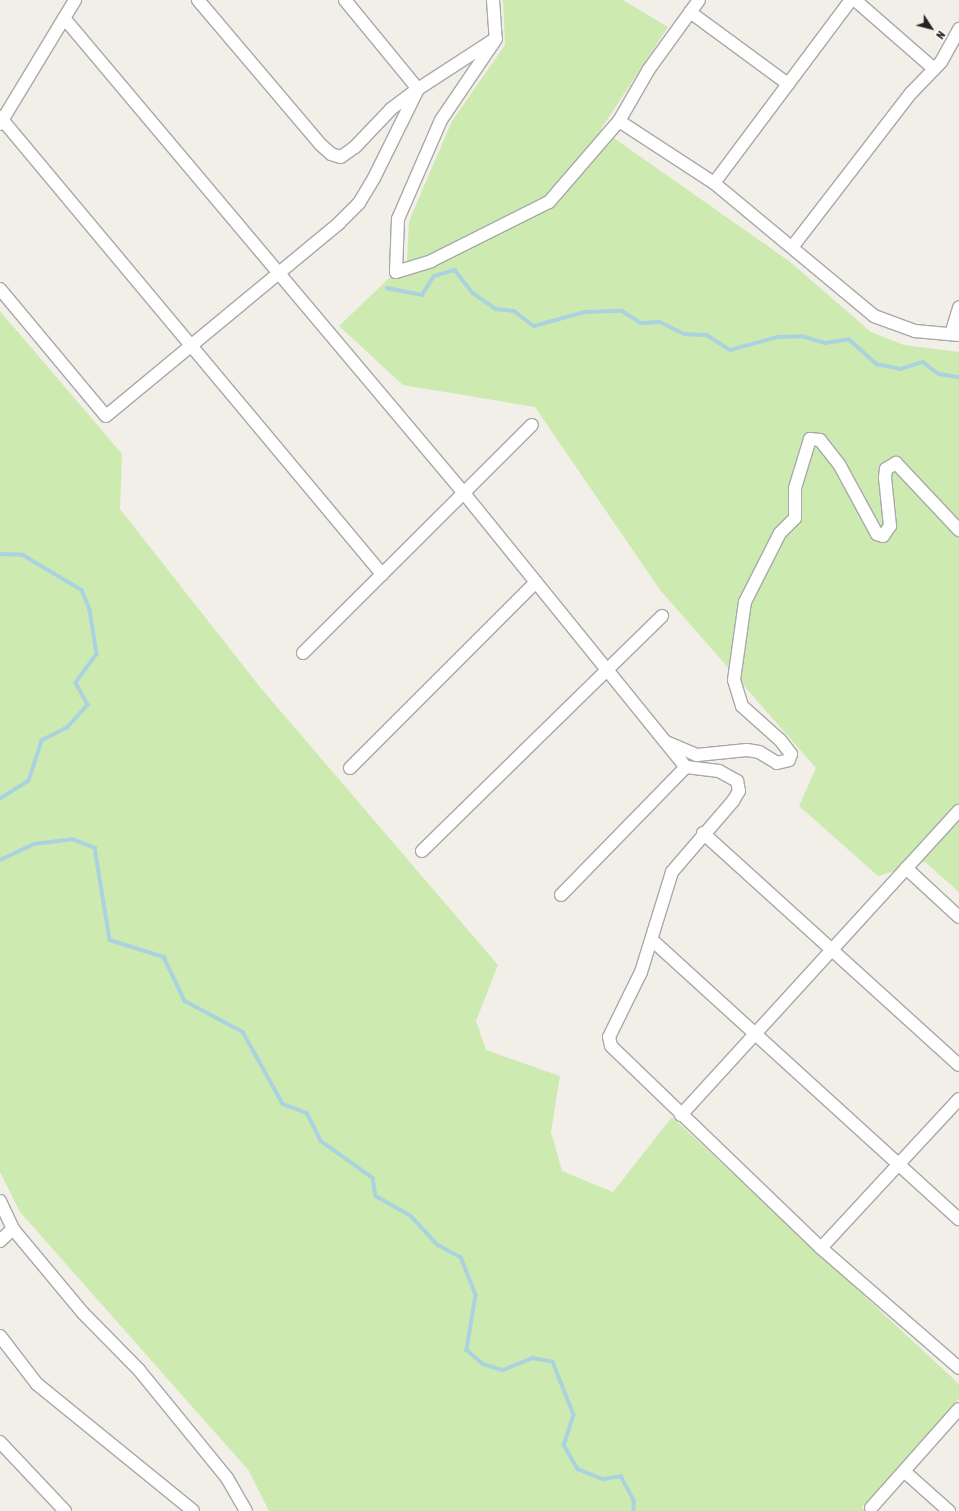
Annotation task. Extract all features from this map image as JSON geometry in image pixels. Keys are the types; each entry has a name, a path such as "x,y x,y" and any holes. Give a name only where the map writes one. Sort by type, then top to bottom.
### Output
{"street":[{"path":"75,0 1,120 382,574"},
{"path":"198,0 332,154 341,157 355,147 391,109 418,89 496,39"},
{"path":"493,0 496,39 442,120 398,219 396,272 431,261 549,202 619,121 649,69 699,0"},
{"path":"714,183 851,0"},
{"path":"855,0 934,69"},
{"path":"352,2 418,89"},
{"path":"690,12 788,84"},
{"path":"64,18 276,274 463,492 664,742 686,767 718,771 737,781 739,791 672,872 641,972 609,1037 615,1054 821,1248 959,1368"},
{"path":"793,246 911,93 934,69 959,29"},
{"path":"0,289 106,416 359,203 392,145 418,89"},
{"path":"619,121 714,183 793,246 874,316 892,325 955,335 959,307"},
{"path":"303,653 463,492 532,425"},
{"path":"664,742 697,755 747,750 759,752 776,763 789,760 791,754 780,740 742,706 734,680 745,602 780,533 795,518 795,488 810,439 820,440 839,464 877,534 883,536 890,526 885,478 886,469 896,462 959,530"},
{"path":"350,768 536,582"},
{"path":"422,851 606,669 662,616"},
{"path":"561,895 686,767"},
{"path":"681,1116 959,811"},
{"path":"703,833 830,952 959,1066"},
{"path":"906,868 959,917"},
{"path":"652,940 959,1220"},
{"path":"821,1248 959,1099"},
{"path":"0,1201 13,1229 83,1313 138,1370 227,1478 246,1511"},
{"path":"0,1241 13,1229"},
{"path":"0,1336 37,1384 193,1511"},
{"path":"871,1508 905,1472 959,1409"},
{"path":"0,1442 58,1509"},
{"path":"905,1472 948,1511"}],"green space":[{"path":"503,0 623,0 668,27 601,129 789,261 871,332 904,345 959,352 959,892 925,862 878,876 799,806 816,768 660,590 535,407 403,385 339,326 407,261 409,221 452,121 505,45"},
{"path":"0,311 122,454 120,509 260,687 498,965 476,1021 486,1050 560,1076 551,1132 562,1171 613,1192 672,1117 959,1384 959,1399 862,1507 865,1511 269,1511 249,1471 20,1212 0,1172"}],"waterway":[{"path":"387,288 422,295 434,276 455,270 473,293 496,309 514,311 534,326 585,312 622,311 641,323 660,322 685,334 707,335 730,350 778,337 802,336 825,343 849,339 877,364 900,369 923,362 939,374 959,377"},
{"path":"0,554 23,555 82,590 90,610 97,654 76,683 88,705 67,728 42,741 29,781 0,799"},
{"path":"0,860 34,844 72,839 95,848 110,940 164,957 185,1001 243,1032 283,1104 307,1113 321,1141 373,1178 376,1196 411,1216 438,1245 461,1257 476,1295 467,1350 483,1364 503,1370 533,1358 553,1362 574,1415 564,1445 578,1469 603,1479 621,1476 634,1500 634,1511"}]}
